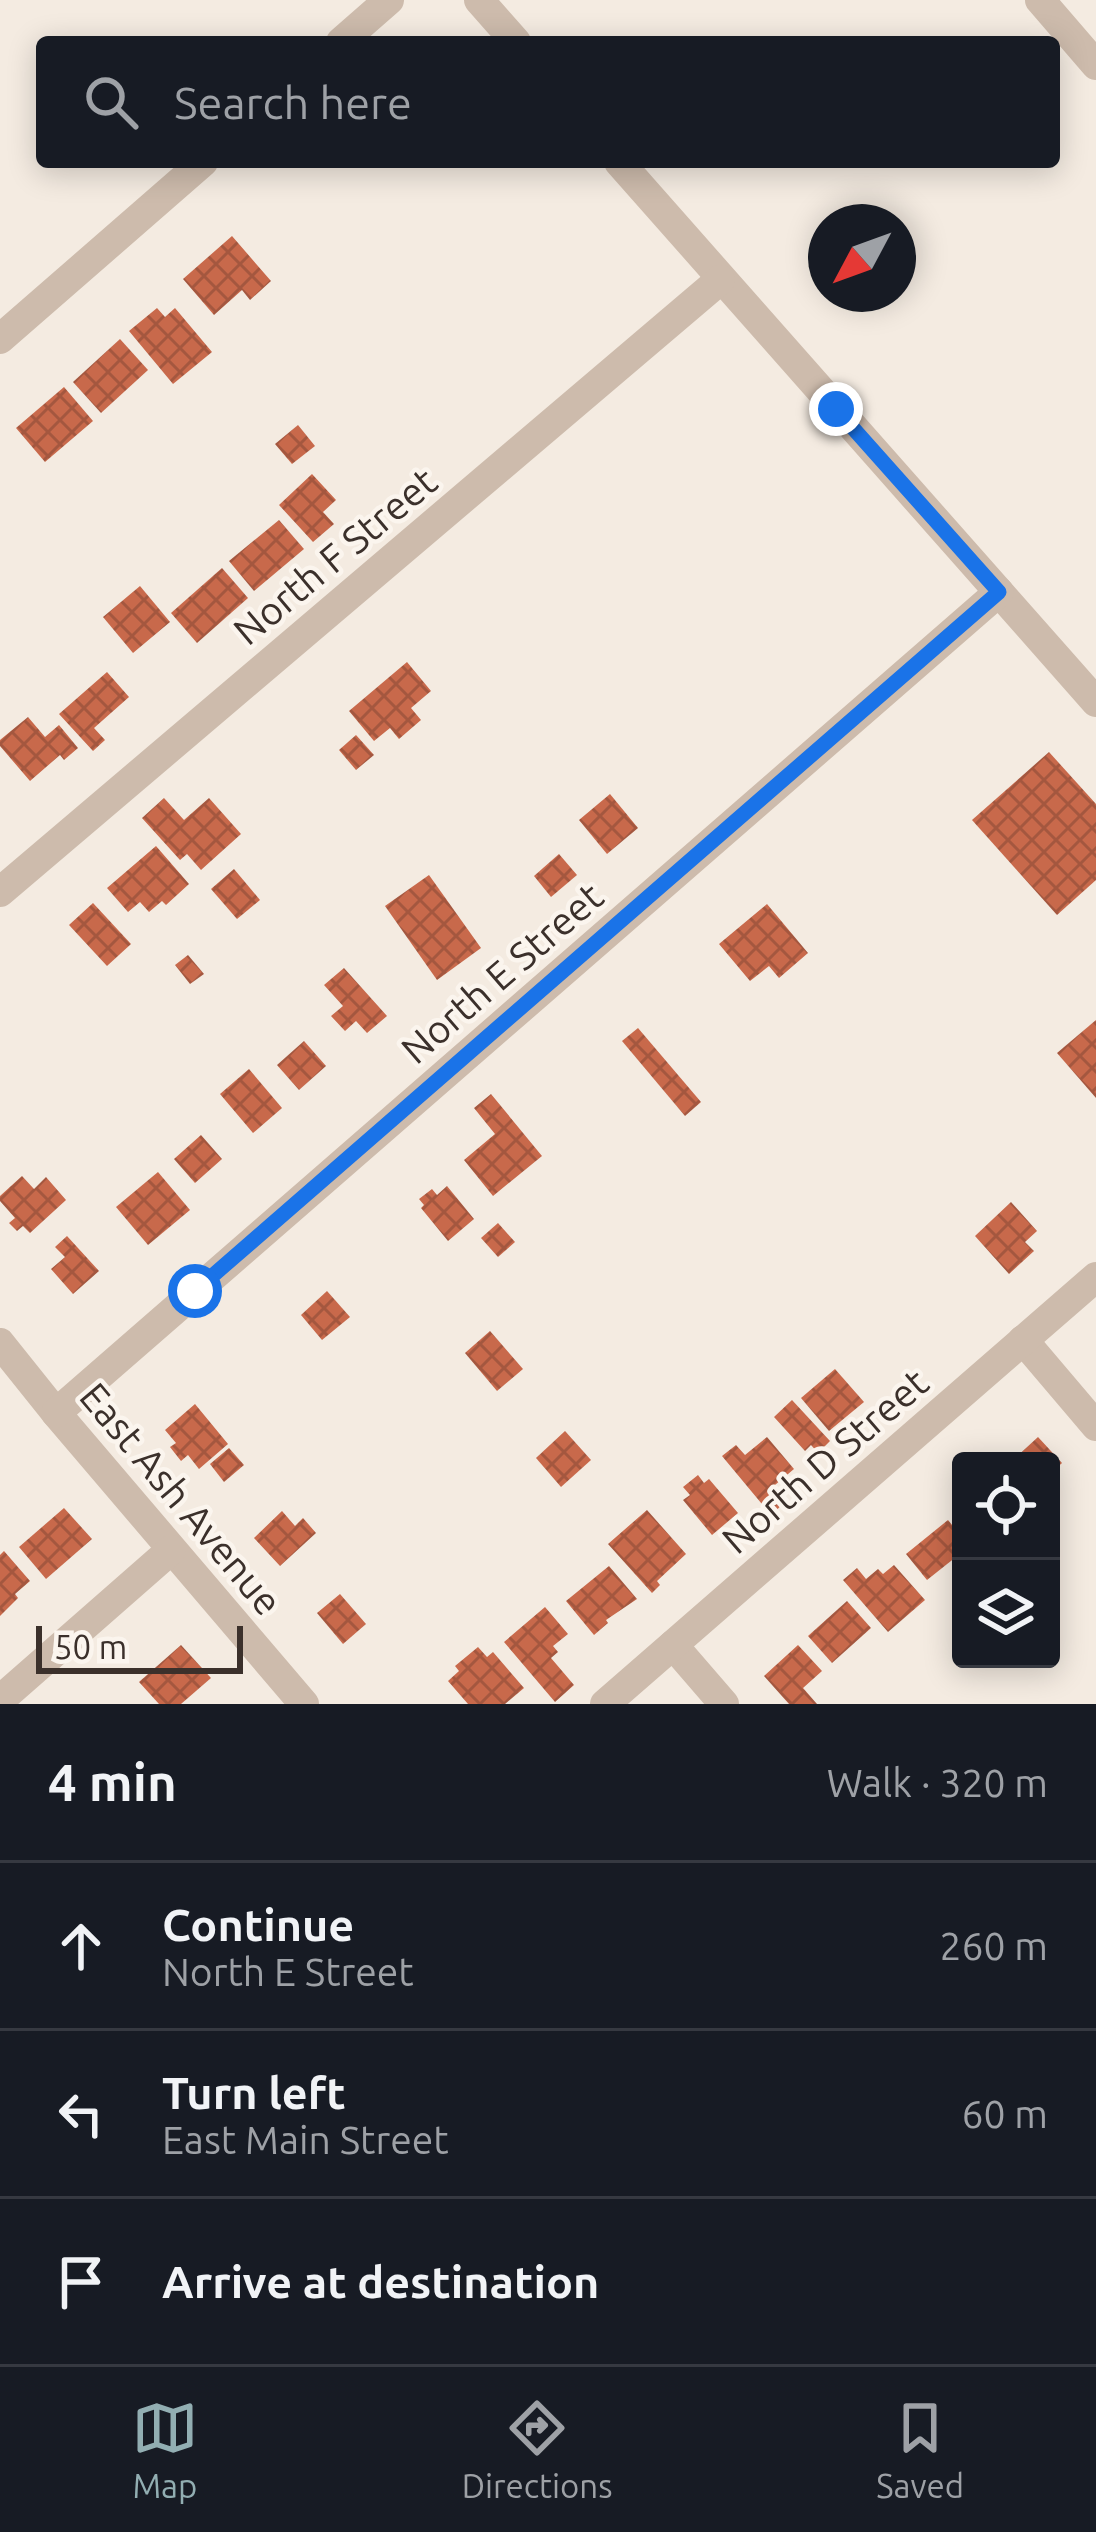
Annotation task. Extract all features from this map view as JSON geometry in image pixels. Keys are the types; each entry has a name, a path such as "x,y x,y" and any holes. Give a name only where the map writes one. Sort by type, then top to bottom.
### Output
{"street":[{"path":"348,36 389,0"},
{"path":"479,0 510,36"},
{"path":"1040,0 1096,64"},
{"path":"0,339 196,168"},
{"path":"624,168 1096,702"},
{"name":"North F Street","path":"0,892 720,280"},
{"name":"North E Street","path":"56,1413 999,592"},
{"name":"North D Street","path":"605,1704 1096,1277"},
{"path":"1023,1340 1096,1426"},
{"name":"East Ash Avenue","path":"0,1343 304,1704"},
{"path":"0,1700 171,1550"},
{"path":"673,1645 724,1704"}],"building":[{"path":"232,236 271,281 250,300 242,290 214,315 183,279"},
{"path":"157,308 165,317 175,308 212,352 173,384 129,331"},
{"path":"120,339 148,370 101,413 73,382"},
{"path":"64,387 93,421 45,462 16,428"},
{"path":"298,425 315,446 292,464 275,444"},
{"path":"312,474 336,500 323,512 334,524 313,542 279,505"},
{"path":"279,520 304,549 254,591 229,561"},
{"path":"222,568 248,598 197,643 171,613"},
{"path":"140,586 170,622 133,653 103,617"},
{"path":"407,662 431,691 411,708 421,720 399,739 390,728 374,741 349,711"},
{"path":"107,672 129,697 94,728 105,740 93,751 59,714"},
{"path":"28,717 45,737 59,725 78,748 64,760 60,755 30,781 0,746 0,740"},
{"path":"356,735 374,755 356,770 339,750"},
{"path":"1049,752 1096,804 1096,880 1057,915 972,820"},
{"path":"610,794 638,828 607,854 579,820"},
{"path":"164,798 184,820 209,798 241,834 201,870 187,854 180,860 142,818"},
{"path":"156,846 189,884 166,905 162,901 149,912 140,902 128,912 107,888"},
{"path":"559,854 577,875 551,897 534,876"},
{"path":"234,869 260,900 237,919 211,889"},
{"path":"429,875 481,948 437,980 385,906"},
{"path":"93,903 131,944 107,966 69,925"},
{"path":"767,904 808,953 779,978 769,966 750,981 719,944"},
{"path":"188,955 204,974 190,984 175,965"},
{"path":"344,968 387,1016 367,1033 356,1021 345,1031 331,1016 343,1006 324,985"},
{"path":"1096,1020 1096,1098 1057,1053"},
{"path":"638,1028 701,1102 685,1116 622,1041"},
{"path":"304,1041 326,1066 299,1090 277,1065"},
{"path":"249,1069 282,1108 253,1133 220,1094"},
{"path":"491,1094 542,1156 493,1196 464,1160 495,1134 474,1108"},
{"path":"201,1135 222,1159 195,1183 174,1159"},
{"path":"158,1172 190,1210 148,1245 116,1207"},
{"path":"22,1176 34,1189 46,1177 66,1200 30,1233 23,1226 17,1231 9,1223 15,1218 0,1201"},
{"path":"447,1186 474,1219 448,1241 419,1199 432,1189 437,1195"},
{"path":"1011,1202 1037,1231 1025,1242 1034,1251 1009,1274 975,1236"},
{"path":"498,1223 515,1242 498,1257 481,1238"},
{"path":"67,1236 99,1271 73,1294 51,1269 65,1257 55,1247"},
{"path":"327,1291 350,1317 322,1340 301,1315"},
{"path":"490,1331 523,1369 497,1391 465,1353"},
{"path":"835,1369 864,1402 829,1431 801,1398"},
{"path":"792,1400 830,1441 818,1453 811,1445 805,1451 774,1417"},
{"path":"195,1404 228,1444 199,1469 188,1455 181,1461 170,1447 176,1443 165,1430"},
{"path":"565,1431 591,1460 561,1487 536,1458"},
{"path":"767,1437 794,1469 769,1490 782,1505 771,1515 722,1456 736,1445 745,1455"},
{"path":"1038,1437 1052,1452 1022,1452"},
{"path":"229,1448 244,1465 224,1482 210,1464"},
{"path":"698,1475 704,1483 709,1479 738,1513 712,1535 683,1500 690,1495 683,1487"},
{"path":"64,1508 92,1539 46,1579 19,1547"},
{"path":"647,1510 686,1554 657,1581 660,1585 652,1593 608,1544"},
{"path":"282,1511 295,1526 303,1518 316,1533 280,1566 254,1538"},
{"path":"948,1520 952,1525 952,1560 927,1580 906,1554"},
{"path":"4,1551 30,1581 0,1616 0,1555"},
{"path":"894,1565 925,1600 888,1632 843,1580 857,1568 866,1579"},
{"path":"609,1566 637,1599 606,1620 594,1635 566,1601"},
{"path":"340,1594 366,1624 343,1644 317,1613"},
{"path":"847,1601 871,1628 832,1663 808,1636"},
{"path":"545,1607 568,1634 553,1646 558,1652 551,1658 574,1685 555,1702 504,1642"},
{"path":"181,1645 211,1678 181,1704 159,1704 139,1682"},
{"path":"798,1645 822,1671 803,1688 817,1704 789,1704 764,1676"},
{"path":"478,1647 487,1657 493,1652 524,1688 505,1704 468,1704 448,1681 459,1671 455,1666"}],"route":[{"path":"195,1291 999,592 836,409"}]}
